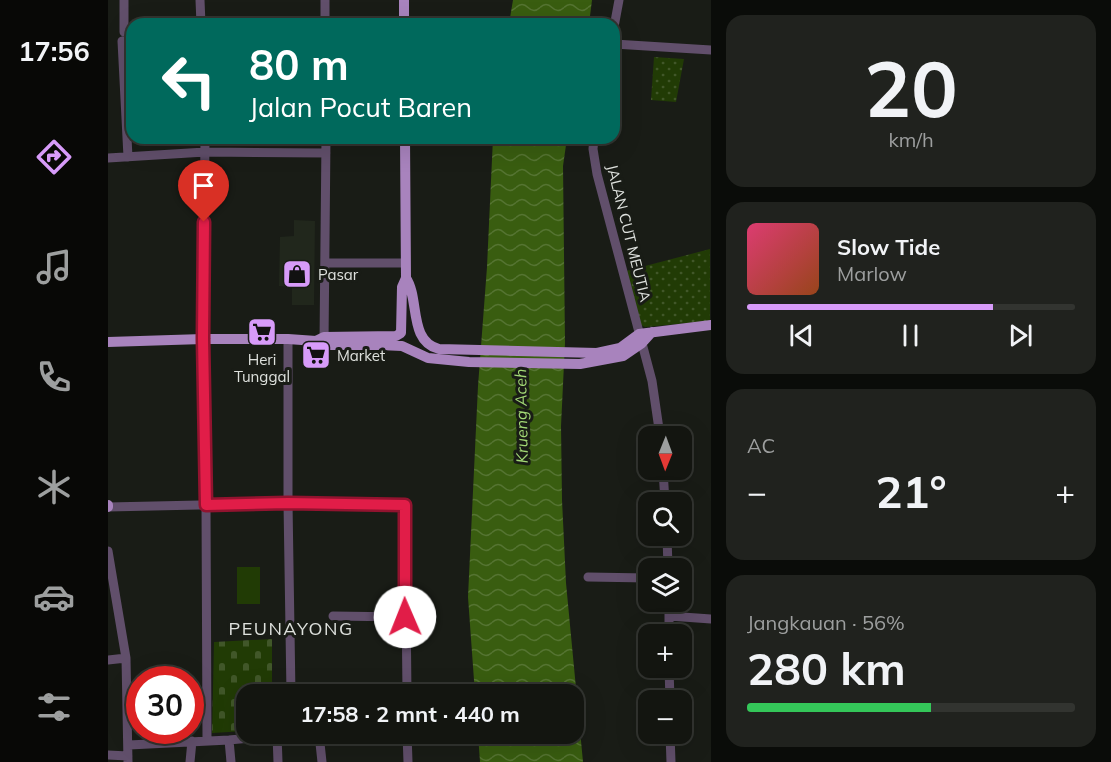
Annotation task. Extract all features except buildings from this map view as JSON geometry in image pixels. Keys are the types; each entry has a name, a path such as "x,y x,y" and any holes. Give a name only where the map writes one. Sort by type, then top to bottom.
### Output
{"main road":[{"path":"404,0 404,18"},
{"path":"321,341 400,335 402,287 406,278 405,144"},
{"path":"406,278 412,287 416,318 423,340 435,348 468,356"},
{"path":"580,358 620,348 652,332 711,325"},
{"path":"108,342 288,339 402,346 428,358 468,356 580,358 623,356 641,339"}],"street":[{"path":"124,0 126,109"},
{"path":"200,0 201,18"},
{"path":"325,0 325,18"},
{"path":"616,18 619,0"},
{"path":"620,44 711,50"},
{"path":"127,144 128,157"},
{"path":"205,144 203,339 207,740"},
{"path":"321,341 325,263 326,144"},
{"name":"JALAN CUT MEUTIA","path":"593,144 597,174 652,381 659,426"},
{"path":"108,158 205,152 326,153"},
{"path":"325,263 405,263"},
{"path":"288,339 291,684"},
{"path":"108,506 288,503 405,505 407,684"},
{"path":"108,551 126,658 129,745 128,759 108,755"},
{"path":"588,577 638,578"},
{"path":"669,612 669,624"},
{"path":"333,616 405,617"},
{"path":"669,616 711,619"},
{"path":"108,660 126,658"},
{"path":"204,740 236,739"},
{"path":"229,740 231,762"},
{"path":"129,745 145,744"},
{"path":"190,762 192,744"},
{"path":"277,744 278,762"},
{"path":"320,744 322,762"},
{"path":"407,744 408,762"},
{"path":"670,744 671,762"}],"shaded area":[{"name":"Pasar","path":"294,220 315,221 314,305 292,305 292,287 279,286 280,237 294,236"}],"green space":[{"path":"654,57 684,59 676,102 651,100"},
{"path":"710,249 710,321 645,327 639,324 626,271"},
{"path":"237,567 260,567 260,604 237,604"},
{"path":"272,639 272,684 236,684 236,732 212,733 214,642"}],"water":[{"path":"513,0 592,0 590,18 510,18"},
{"name":"Krueng Aceh","path":"493,144 566,144 563,166 565,343 561,426 562,500 566,583 576,684 474,684 468,597"},
{"path":"479,744 581,744 583,762 480,762"}],"place":[{"name":"Pasar","path":"297,274"},
{"name":"Heri Tunggal","path":"262,332"},
{"name":"Market","path":"316,355"}],"district":[{"name":"PEUNAYONG","path":"291,628"}],"route":[{"path":"204,222 203,339 206,505 288,503 405,505 405,617"}]}
